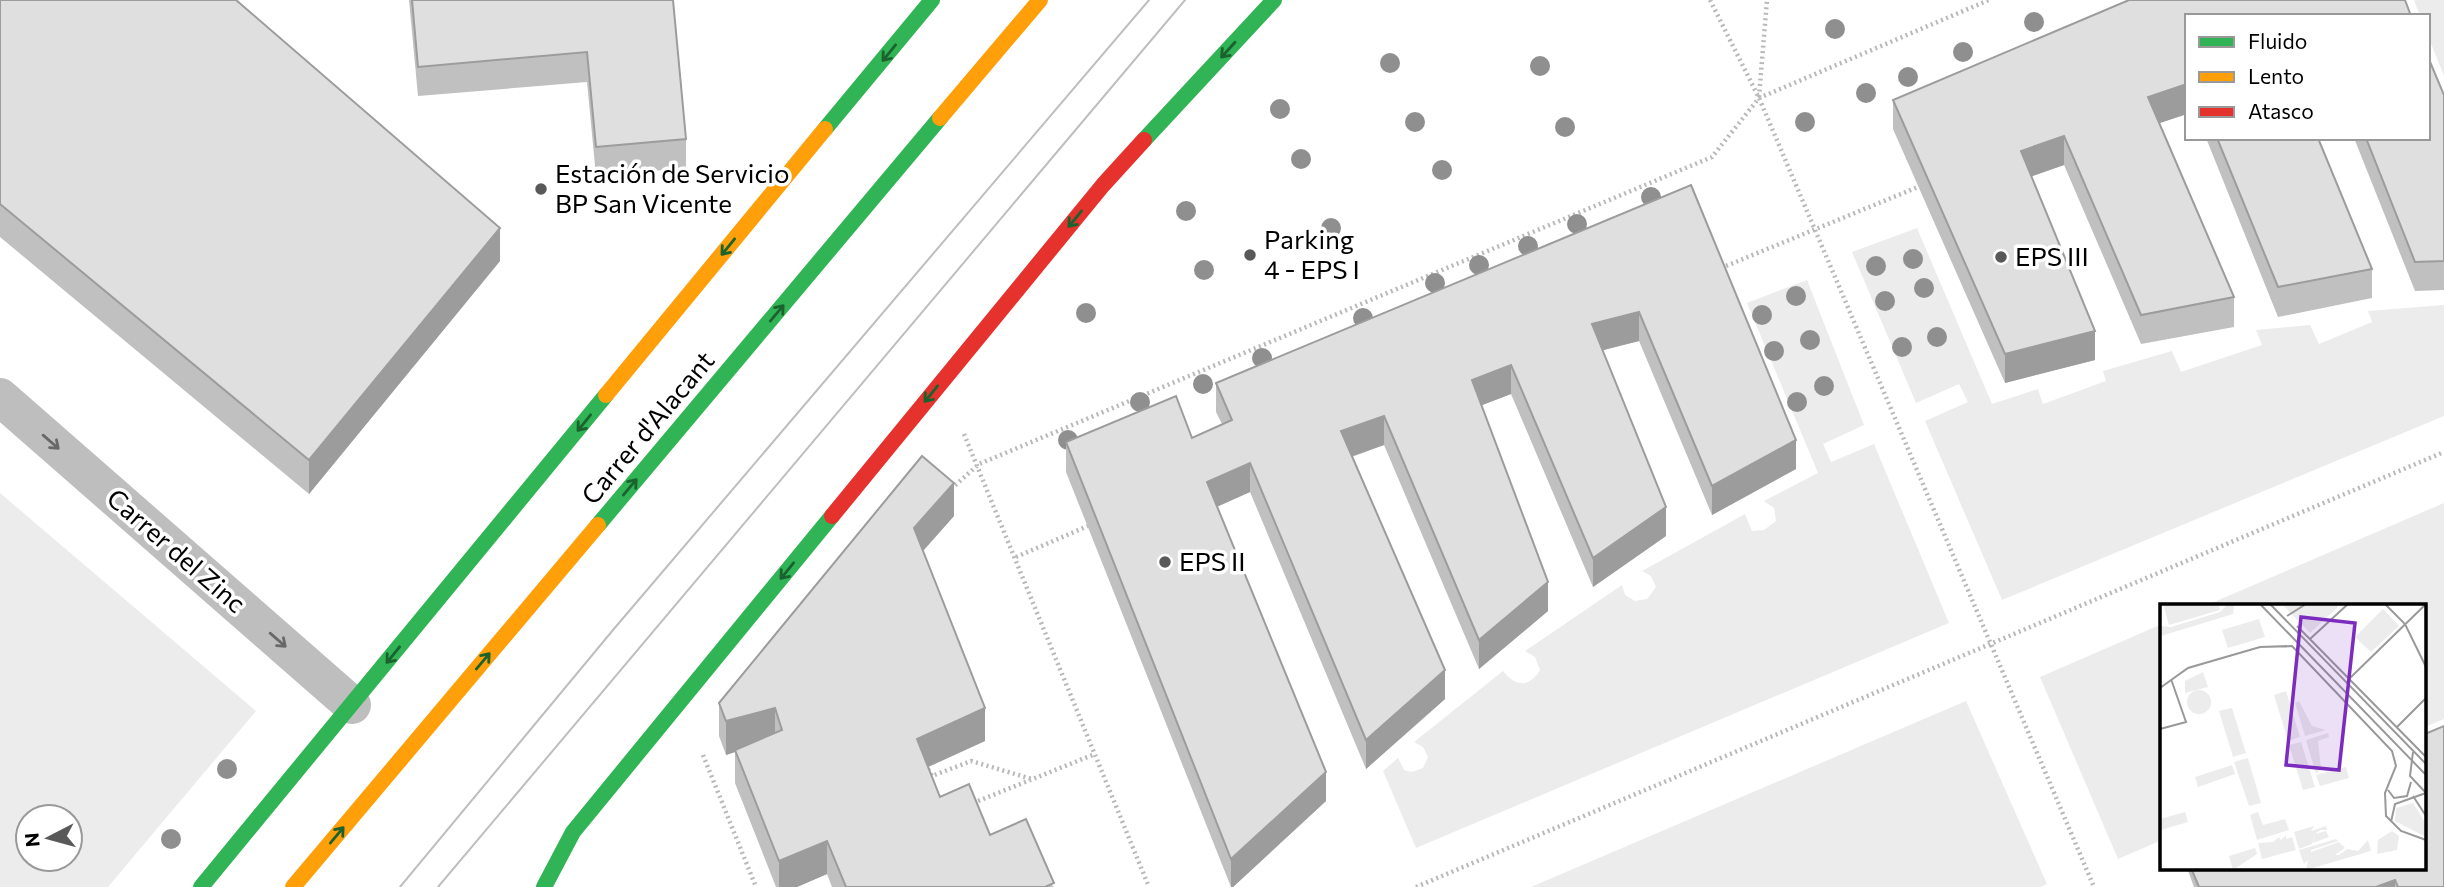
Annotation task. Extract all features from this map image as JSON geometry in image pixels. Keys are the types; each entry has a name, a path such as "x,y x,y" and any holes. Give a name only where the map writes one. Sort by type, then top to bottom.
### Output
{"main road":[{"name":"Carrer d'Alacant","path":"201,887 932,0"},
{"name":"Carrer d'Alacant","path":"293,887 1040,0"},
{"path":"544,887 573,832 1037,265 1103,185 1274,0"}],"street":[{"name":"Carrer del Zinc","path":"0,397 352,705"}],"path":[{"path":"1710,0 1759,97 1989,645 2094,887"},
{"path":"1759,97 1767,0"},
{"path":"945,495 979,464 1712,157 1759,97 1989,0"},
{"path":"1713,271 1918,187"},
{"path":"1416,887 2444,452"},
{"path":"979,464 1149,887"},
{"path":"1016,557 1088,526"},
{"path":"693,757 700,747 756,887"},
{"path":"964,807 1095,754"},
{"path":"928,768 932,776 971,761 1033,779"}],"shaded area":[{"path":"2414,0 2444,0 2444,76 2430,41 2430,14 2419,14"},
{"path":"1917,228 1992,404 2038,389 2043,404 2106,381 2103,371 2172,351 2181,372 2262,345 2256,330 2310,325 2319,344 2372,322 2368,311 2444,305 2444,416 2002,600 1925,421 1968,402 1959,384 1916,403 1852,252"},
{"path":"1807,280 1864,425 1823,444 1831,462 1874,444 1949,623 1416,848 1383,771 1398,758 1404,770 1412,772 1423,768 1428,757 1423,747 1414,742 1503,671 1518,682 1531,680 1540,670 1535,657 1525,651 1622,585 1625,595 1635,601 1647,599 1656,587 1651,576 1642,571 1745,514 1752,531 1764,530 1776,521 1774,508 1764,501 1818,473 1747,303"},
{"path":"0,493 256,711 108,887 0,887"},
{"path":"2444,503 2444,719 2426,727 2426,604 2209,604"},
{"path":"2160,625 2160,841 2118,859 2040,677"},
{"path":"1966,701 2047,884 2041,887 1531,887"}],"building":[{"path":"0,0 236,0 500,228 309,460 0,204"},
{"path":"412,0 673,0 686,139 596,147 587,52 418,67"},
{"name":"EPS III","path":"2129,0 2405,0 2410,14 2185,14 2185,85 2148,97 2234,297 2141,315 2064,136 2021,151 2095,331 2005,354 1893,100"},
{"path":"2430,62 2444,95 2444,261 2415,262 2367,140 2430,140"},
{"path":"2218,140 2319,140 2372,269 2278,287"},
{"name":"EPS II","path":"1691,185 1796,440 1712,486 1639,312 1592,324 1666,507 1593,558 1511,365 1472,380 1548,582 1479,640 1384,416 1341,431 1445,670 1366,740 1250,463 1207,482 1326,772 1231,859 1066,442 1176,396 1192,438 1232,420 1216,383"},
{"path":"922,456 954,483 914,528 985,708 917,739 940,797 969,784 990,835 1026,819 1054,883 1045,887 846,887 827,841 779,861 735,750 782,730 775,708 726,721 719,703"},
{"path":"2444,726 2444,887 2398,887 2395,880 2376,887 2199,887 2192,870 2426,870 2426,734"}],"tram line":[{"path":"400,887 613,630 1149,0"},
{"path":"438,887 1185,0"}],"traffic: fast":[{"path":"825,129 932,0"},
{"path":"1144,140 1274,0"},
{"path":"598,525 940,118"},
{"path":"201,887 606,395"},
{"path":"544,887 573,832 832,516"}],"traffic: slow":[{"path":"940,118 1040,0"},
{"path":"606,395 825,129"},
{"path":"293,887 598,525"}],"traffic: jam":[{"path":"832,516 1103,185 1144,140"}],"place":[{"name":"Estación de Servicio BP San Vicente","path":"541,189"},
{"name":"Parking 4 - EPS I","path":"1250,255"},
{"name":"EPS III","path":"2001,257"},
{"name":"EPS II","path":"1165,562"}]}
